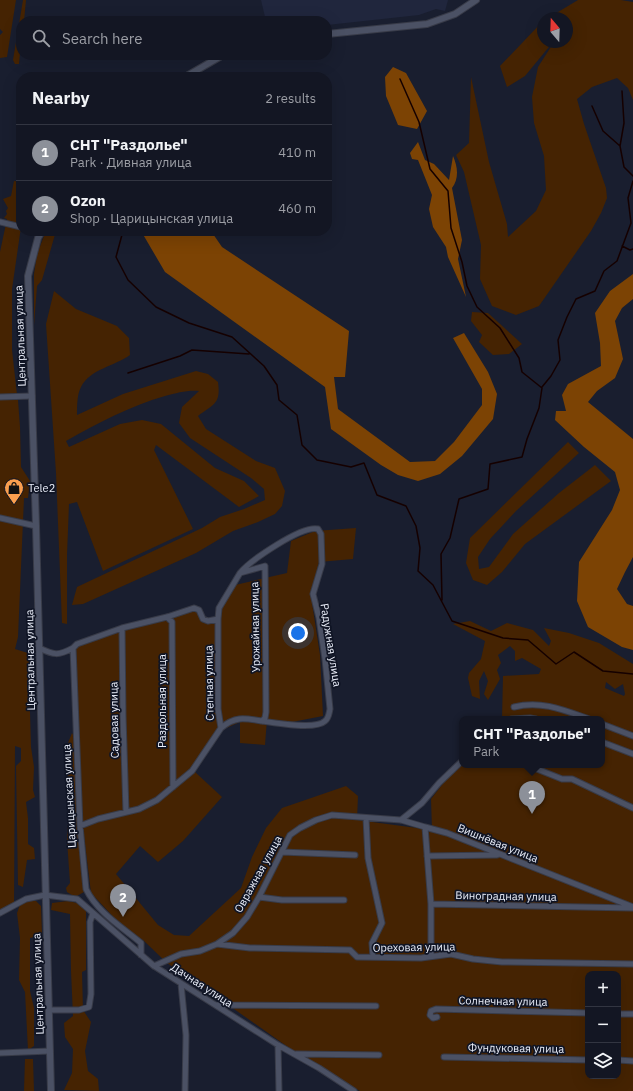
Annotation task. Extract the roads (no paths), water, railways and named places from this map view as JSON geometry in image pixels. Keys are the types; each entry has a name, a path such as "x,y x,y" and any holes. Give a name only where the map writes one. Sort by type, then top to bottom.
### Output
{"street":[{"path":"332,34 427,24 455,14 476,0"},
{"path":"194,72 214,60"},
{"path":"0,222 16,225"},
{"name":"Центральная улица","path":"39,236 28,276 51,1091"},
{"path":"0,397 32,396"},
{"path":"0,518 36,526"},
{"name":"Радужная улица","path":"240,573 247,565 258,557 305,530 314,528 318,529 321,534 322,564 313,594 319,618 325,659 330,709 328,716 325,721 319,724 295,725 262,721"},
{"name":"Урожайная улица","path":"218,619 219,608 240,573 265,566 266,712 265,718 262,721"},
{"path":"39,648 51,653 62,654 77,644 122,628 167,617 194,608 199,610 203,619 208,621 218,619"},
{"name":"Раздольная улица","path":"167,617 172,622 173,787"},
{"name":"Степная улица","path":"80,826 98,819 139,809 157,800 192,771 221,728 218,709 218,619"},
{"name":"Садовая улица","path":"122,628 126,812"},
{"name":"Царицынская улица","path":"73,648 80,826 86,889 90,897 102,910 141,943 141,955"},
{"path":"514,707 522,705 558,707 581,716"},
{"path":"221,728 229,721 240,719 262,721"},
{"path":"605,725 633,736"},
{"path":"605,743 633,754"},
{"path":"401,820 422,803 438,783 459,764"},
{"path":"534,768 562,779 572,779 633,808"},
{"name":"Овражная улица","path":"217,944 233,933 247,917 259,897 290,836 300,828 316,820 332,815 401,820"},
{"path":"366,818 368,858 382,923 372,943 373,957"},
{"name":"Вишнёвая улица","path":"401,820 447,834 633,907"},
{"path":"425,827 431,904 431,956"},
{"path":"282,852 355,855"},
{"path":"427,856 500,855"},
{"name":"Дачная улица","path":"0,913 26,899 46,895 77,899 154,966 278,1045 319,1068 354,1091"},
{"path":"259,897 282,900 344,900"},
{"name":"Виноградная улица","path":"431,904 633,907"},
{"path":"49,1010 79,1010 89,1007 91,994 90,922 93,913"},
{"name":"Ореховая улица","path":"154,966 181,954 200,951 217,944 250,948 350,950 357,957 421,958 451,954 473,959 502,962 633,964"},
{"path":"182,984 186,1035 185,1091"},
{"path":"215,1005 376,1006"},
{"name":"Солнечная улица","path":"437,1017 433,1018 430,1015 431,1011 436,1009 585,1013"},
{"path":"621,1014 633,1014"},
{"path":"278,1045 279,1091"},
{"path":"0,1054 50,1051"},
{"path":"294,1054 379,1055"},
{"name":"Фундуковая улица","path":"444,1057 585,1060"},
{"path":"621,1060 633,1061"}],"waterway":[{"path":"400,79 419,122 430,169 448,191 451,228 462,262 467,286 477,307 500,328 519,358 522,372 542,388 539,408 522,457 490,464 488,489 459,499 450,538 441,554 442,600"},
{"path":"620,146 624,123 622,91"},
{"path":"592,106 603,131 620,146 624,167 633,176"},
{"path":"542,387 551,376 560,360 558,340 576,299 595,291 604,271 617,261 631,223 628,198 633,181"},
{"path":"122,236 116,257 128,280 156,307 189,323 232,337 264,366 277,385 279,400 297,415 302,445 317,460 351,467 364,463 377,495 406,506 416,526 420,548 418,571 433,585 452,621 503,638 528,640 556,664 574,652 603,671 633,674"},
{"path":"622,246 630,250 633,249"},
{"path":"128,373 180,356 192,350 249,354"}],"place":[{"name":"Tele2","path":"14,505"},
{"name":"СНТ \"Раздолье\"","path":"532,814"},
{"name":"Ozon","path":"123,917"}]}
